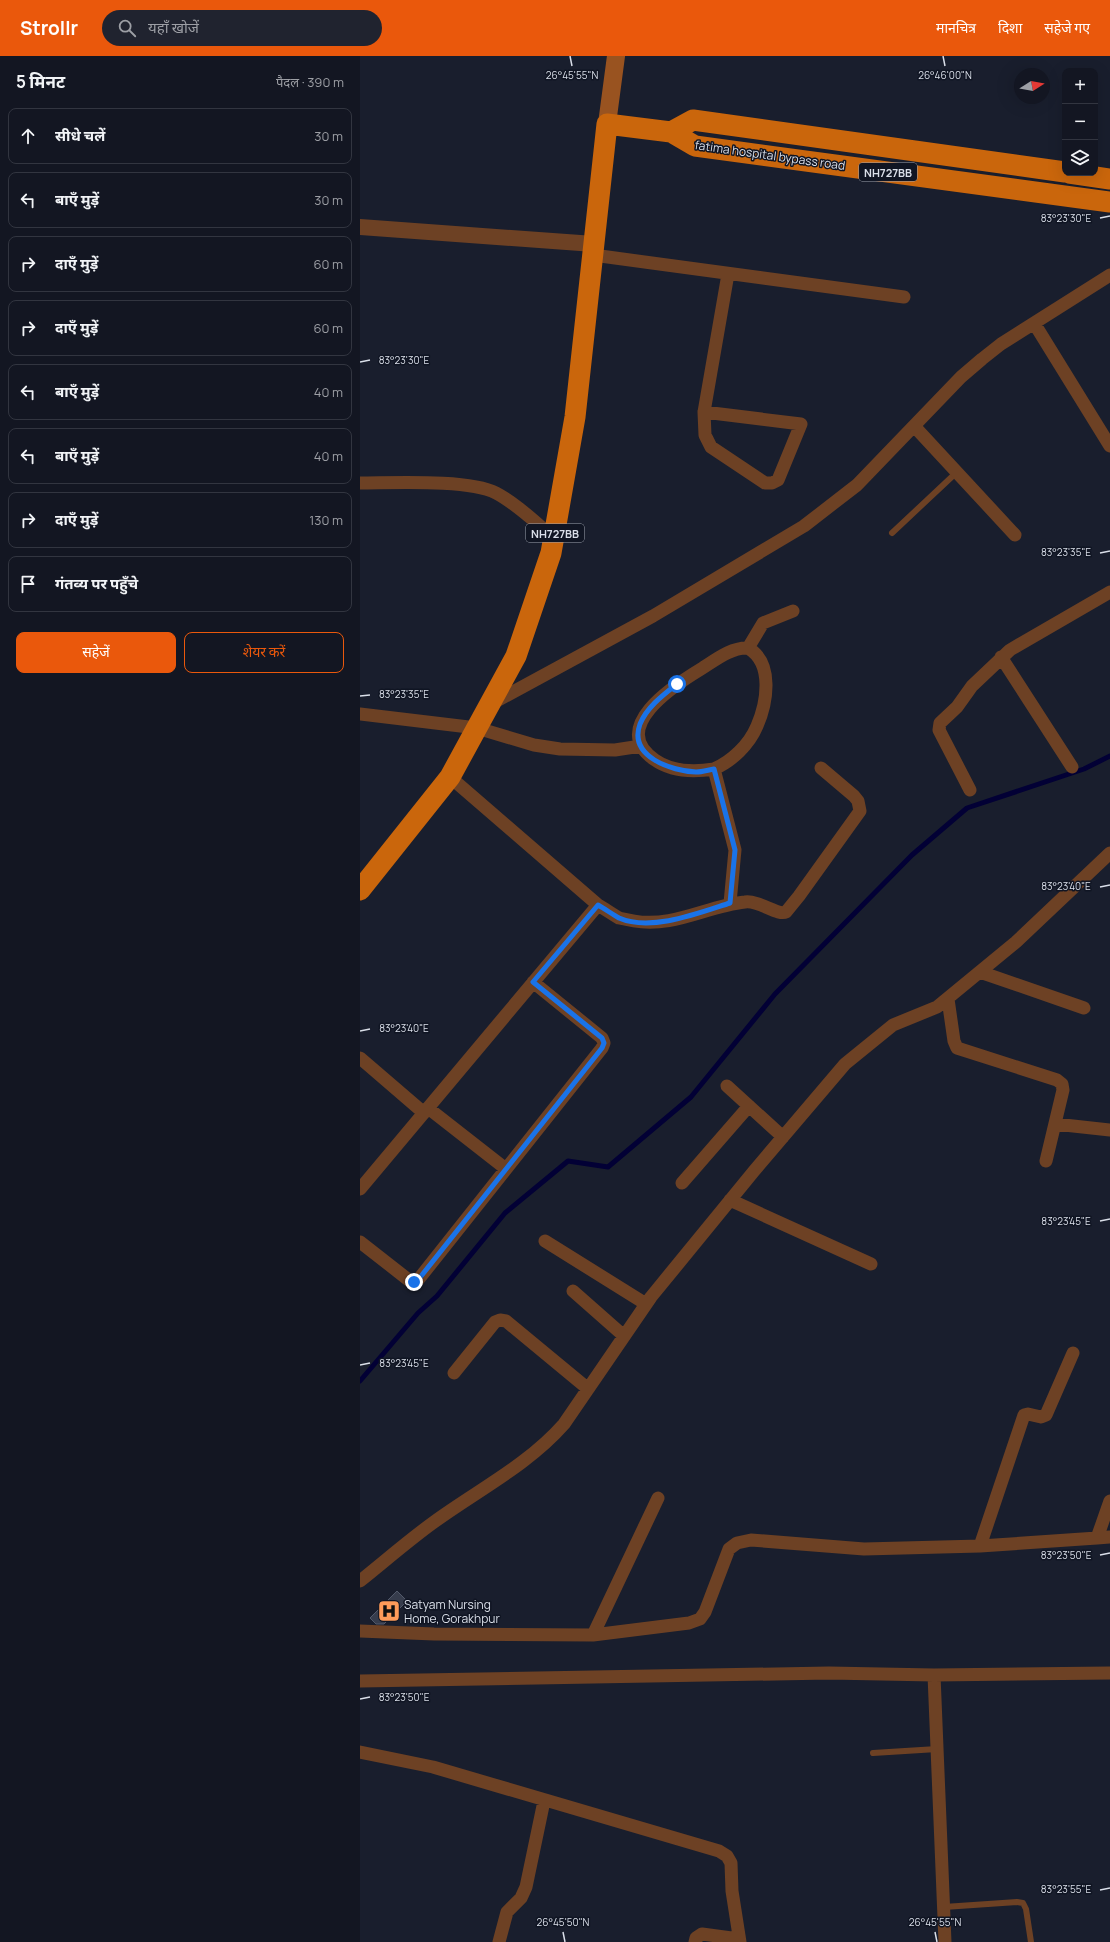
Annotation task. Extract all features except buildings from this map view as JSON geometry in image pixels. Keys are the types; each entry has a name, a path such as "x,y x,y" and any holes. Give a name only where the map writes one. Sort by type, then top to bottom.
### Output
{"highway":[{"name":"fatima hospital bypass road","path":"671,132 694,120 1062,172"},
{"name":"fatima hospital bypass road","path":"608,124 671,132 695,146 1110,202"},
{"name":"NH727BB","path":"360,890 450,777 516,656 551,553 575,417 608,124"},
{"path":"1090,176 1110,179"}],"main road":[{"path":"608,124 616,56"}],"street":[{"path":"360,228 593,250 728,274 904,297"},
{"path":"704,412 801,424 778,480 772,483 765,483 711,447 705,435 704,412 728,274"},
{"path":"489,705 653,616 804,526 857,484 961,377 982,359 1001,344 1034,322 1110,275"},
{"path":"1034,322 1106,430 1110,446"},
{"path":"914,426 1015,534"},
{"path":"360,483 464,485 482,488 496,493 511,503 554,538"},
{"path":"970,790 939,730 940,723 958,707 972,686 1010,650 1110,592"},
{"path":"748,648 763,624 793,611"},
{"path":"748,648 757,655 766,676 763,708 756,727 734,757 714,769 697,772 667,766 646,754 641,746 638,735 640,724 655,702 677,684 720,658 735,650 748,648"},
{"path":"1001,657 1072,767"},
{"path":"360,714 477,728 534,745 560,749 615,750 641,746"},
{"path":"450,777 598,905 620,918 648,923 682,919 730,903 755,902 779,913 786,912 860,811 858,801 854,796 821,768"},
{"path":"714,769 735,850 730,903"},
{"path":"360,1581 434,1522 546,1443 564,1424 587,1388 646,1304 730,1200 845,1064 893,1025 937,1007 948,999 1016,942 1110,853"},
{"path":"360,1189 598,905"},
{"path":"980,972 1084,1008"},
{"path":"360,1242 410,1281 414,1282 418,1280 602,1048 604,1043 602,1038 533,982"},
{"path":"948,999 954,1041 957,1048 1057,1080 1062,1084 1062,1090 1046,1161"},
{"path":"360,1058 426,1110 506,1169"},
{"path":"727,1086 783,1137"},
{"path":"682,1183 749,1106"},
{"path":"1054,1124 1110,1130"},
{"path":"730,1200 871,1264"},
{"path":"545,1241 646,1304"},
{"path":"573,1291 624,1336"},
{"path":"454,1373 495,1322 500,1320 506,1321 587,1388"},
{"path":"980,1546 1024,1415 1028,1414 1041,1417 1046,1415 1073,1353"},
{"path":"593,1635 658,1498"},
{"path":"1097,1538 1110,1501"},
{"path":"360,1631 434,1634 593,1635 689,1623 700,1619 705,1612 729,1549 737,1543 752,1540 864,1549 980,1546 1110,1537"},
{"path":"360,1681 829,1672 934,1675 1110,1673"},
{"path":"934,1675 945,1942"},
{"path":"360,1752 433,1768 720,1851 727,1856 731,1863 732,1891 739,1940 702,1934 696,1938 695,1942"},
{"path":"499,1942 507,1912 521,1898 526,1887 544,1801"}],"lane":[{"path":"892,533 957,472"},
{"path":"873,1753 937,1749"},
{"path":"944,1907 1017,1902 1023,1903 1026,1909 1031,1942"}],"waterway":[{"path":"360,1381 418,1313 437,1296 505,1213 568,1161 608,1167 691,1097 775,994 912,855 967,808 1084,769 1110,756"}],"place":[{"name":"Satyam Nursing Home, Gorakhpur","path":"389,1611"}],"route":[{"path":"414,1282 418,1280 602,1048 604,1043 602,1038 533,982 598,905 620,918 648,923 682,919 730,903 735,850 714,769 697,772 685,771 658,762 646,754 641,746 638,735 640,724 647,712 655,702 677,684"}]}
